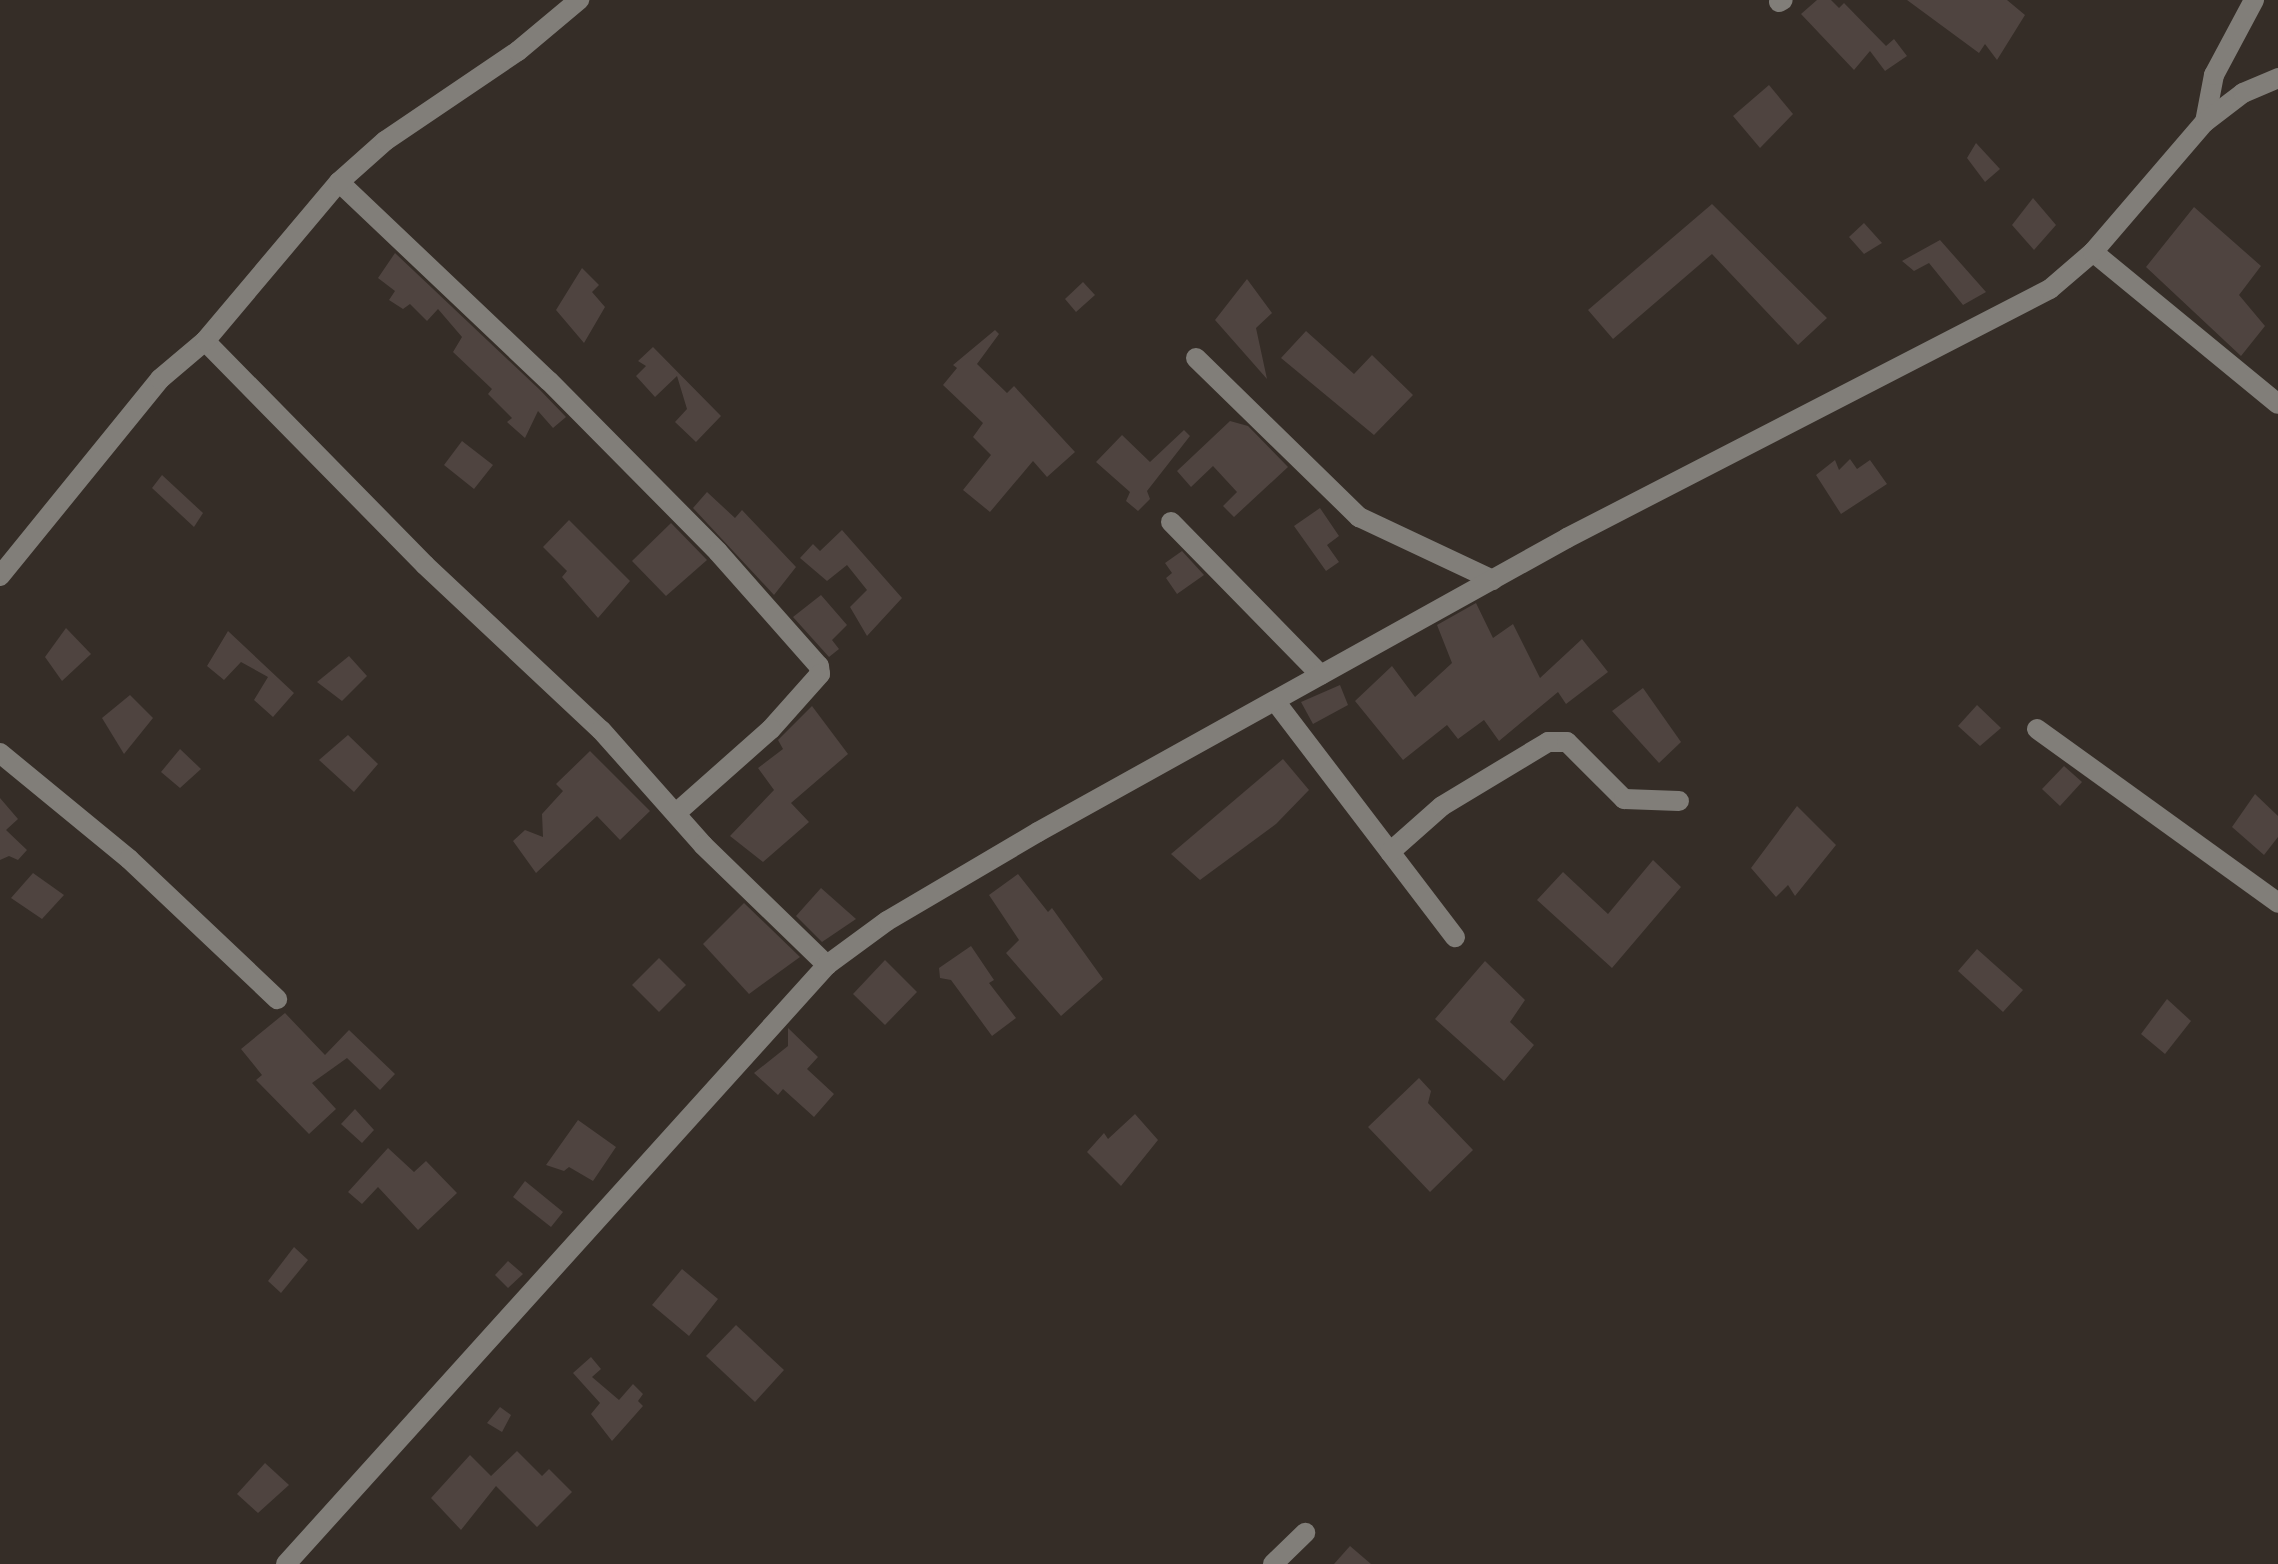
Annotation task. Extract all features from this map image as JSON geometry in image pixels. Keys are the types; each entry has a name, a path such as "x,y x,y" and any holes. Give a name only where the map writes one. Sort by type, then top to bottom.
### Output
{"street":[{"path":"0,576 160,379 205,341 339,182 385,141 518,51 579,0"},
{"path":"2205,122 2214,75 2254,0"},
{"path":"286,1564 827,965 901,912 1321,675 1493,580 1986,326 2050,289 2093,252 2205,122 2243,93 2278,78"},
{"path":"339,182 571,404 786,624 819,666 820,674 771,729 676,813"},
{"path":"2093,252 2278,404"},
{"path":"205,341 425,565 601,730 676,813 827,965"},
{"path":"1196,358 1359,517 1493,580"},
{"path":"1171,522 1321,675"},
{"path":"1275,701 1455,937"},
{"path":"2037,729 2278,903"},
{"path":"1390,852 1442,806 1548,742 1567,742 1576,748 1609,790 1624,799 1679,801"},
{"path":"0,753 129,859 277,999"},
{"path":"1273,1564 1305,1533"}],"building":[{"path":"1817,0 1831,0 1839,8 1844,3 1886,46 1894,39 1907,56 1885,71 1870,51 1854,70 1801,14"},
{"path":"1907,0 2007,0 2025,15 1997,60 1985,44 1979,53"},
{"path":"1769,85 1793,114 1760,148 1733,116"},
{"path":"1976,143 2000,169 1985,182 1967,158"},
{"path":"2033,198 2056,225 2034,250 2012,225"},
{"path":"1712,204 1827,318 1798,345 1712,254 1613,339 1588,310"},
{"path":"2194,207 2261,266 2239,295 2265,326 2241,356 2146,267"},
{"path":"1864,223 1882,243 1864,254 1849,237"},
{"path":"1940,240 1986,292 1963,305 1929,263 1914,271 1902,261"},
{"path":"395,253 566,417 553,428 538,411 525,438 507,422 512,418 488,394 492,389 453,352 462,337 438,309 427,321 410,304 403,309 389,300 395,291 378,278"},
{"path":"582,268 599,285 592,292 605,307 584,343 556,310"},
{"path":"1247,279 1272,313 1256,328 1267,379 1215,320"},
{"path":"1083,282 1095,295 1076,312 1065,299"},
{"path":"995,330 999,334 977,364 1007,393 1014,386 1075,452 1047,477 1033,461 990,512 963,490 991,455 973,437 983,423 943,385 957,368 953,365"},
{"path":"1306,331 1354,374 1372,355 1413,395 1374,435 1281,358"},
{"path":"653,347 721,416 696,442 675,422 687,409 677,376 655,397 636,376 646,366 638,361"},
{"path":"1230,421 1248,426 1288,467 1234,517 1223,506 1237,492 1213,466 1191,487 1177,471"},
{"path":"1184,430 1190,436 1147,491 1150,499 1138,511 1126,501 1130,492 1096,462 1122,435 1150,462"},
{"path":"462,441 493,465 474,489 444,465"},
{"path":"1850,459 1857,469 1870,460 1887,484 1841,514 1816,475 1835,460 1839,470"},
{"path":"162,475 203,513 194,527 152,488"},
{"path":"707,492 735,518 742,510 796,567 774,595 693,508"},
{"path":"1320,508 1339,536 1327,545 1339,562 1326,571 1294,526"},
{"path":"569,520 630,581 598,618 562,577 567,571 543,547"},
{"path":"671,523 707,560 666,596 632,561"},
{"path":"842,530 902,598 867,636 850,607 867,590 847,565 827,581 800,558 813,544 820,551"},
{"path":"1182,551 1204,575 1177,594 1166,578 1172,573 1165,563"},
{"path":"821,595 847,625 832,640 839,649 829,657 793,617"},
{"path":"1476,603 1493,638 1513,624 1540,678 1582,639 1608,672 1566,704 1558,692 1499,741 1484,720 1458,739 1447,725 1403,760 1355,701 1392,666 1415,697 1452,663 1437,625"},
{"path":"66,628 91,654 62,681 45,657"},
{"path":"228,631 294,693 273,717 254,700 268,677 241,662 224,680 207,666"},
{"path":"349,656 367,676 342,701 317,682"},
{"path":"1340,685 1348,705 1313,724 1301,702"},
{"path":"1643,688 1681,742 1659,763 1612,711"},
{"path":"130,695 153,718 124,754 102,718"},
{"path":"1977,705 2001,728 1980,746 1958,726"},
{"path":"812,706 848,754 791,803 809,822 763,862 730,836 774,790 758,768 783,749 778,740"},
{"path":"348,735 378,764 354,792 319,760"},
{"path":"180,749 201,769 180,788 161,772"},
{"path":"590,751 650,811 620,840 597,816 536,873 513,841 525,830 543,837 542,814 563,791 556,784"},
{"path":"1283,759 1309,790 1276,824 1200,880 1171,854"},
{"path":"2064,766 2082,782 2060,806 2042,789"},
{"path":"2255,794 2278,816 2278,837 2264,855 2232,827"},
{"path":"0,798 18,819 6,830 27,850 18,860 9,856 0,860"},
{"path":"1797,806 1836,845 1795,896 1788,885 1776,897 1751,868"},
{"path":"1653,860 1681,887 1612,968 1537,900 1563,872 1608,914"},
{"path":"33,873 64,895 42,919 11,898"},
{"path":"1018,874 1048,912 1052,908 1103,979 1061,1016 1006,953 1019,940 989,895"},
{"path":"821,888 856,919 822,942 796,916"},
{"path":"744,903 800,957 749,994 703,944"},
{"path":"971,946 994,980 989,983 1016,1018 992,1036 951,980 940,978 939,968"},
{"path":"1977,949 2023,990 2003,1012 1958,971"},
{"path":"659,958 686,985 659,1012 632,985"},
{"path":"885,960 917,992 885,1025 853,994"},
{"path":"1485,961 1525,1000 1510,1022 1534,1045 1504,1081 1435,1019"},
{"path":"2167,999 2191,1021 2165,1054 2141,1034"},
{"path":"285,1013 325,1055 349,1030 395,1074 380,1090 347,1058 312,1083 336,1109 309,1134 256,1080 262,1075 241,1049"},
{"path":"788,1028 818,1057 807,1069 834,1094 814,1117 783,1089 778,1095 754,1073 788,1046"},
{"path":"1419,1078 1431,1091 1428,1103 1473,1150 1430,1192 1368,1127"},
{"path":"355,1109 374,1130 362,1143 341,1124"},
{"path":"1135,1114 1158,1140 1121,1186 1087,1152 1104,1133 1108,1139"},
{"path":"578,1120 616,1147 593,1181 569,1167 564,1171 546,1165"},
{"path":"388,1148 414,1172 426,1161 457,1193 418,1230 378,1187 362,1204 348,1192"},
{"path":"525,1181 563,1212 551,1227 513,1197"},
{"path":"294,1247 308,1260 281,1293 268,1281"},
{"path":"508,1261 523,1274 508,1288 495,1275"},
{"path":"682,1269 718,1299 689,1336 652,1305"},
{"path":"736,1325 784,1370 755,1402 706,1356"},
{"path":"591,1357 601,1369 592,1377 619,1400 633,1384 643,1394 638,1401 643,1406 612,1441 591,1414 600,1403 573,1373"},
{"path":"500,1407 511,1415 502,1432 487,1423"},
{"path":"517,1451 542,1476 549,1469 572,1492 537,1527 496,1486 461,1530 431,1498 470,1455 491,1476"},
{"path":"265,1463 289,1485 258,1513 237,1494"},
{"path":"1350,1546 1371,1564 1334,1564"}]}
